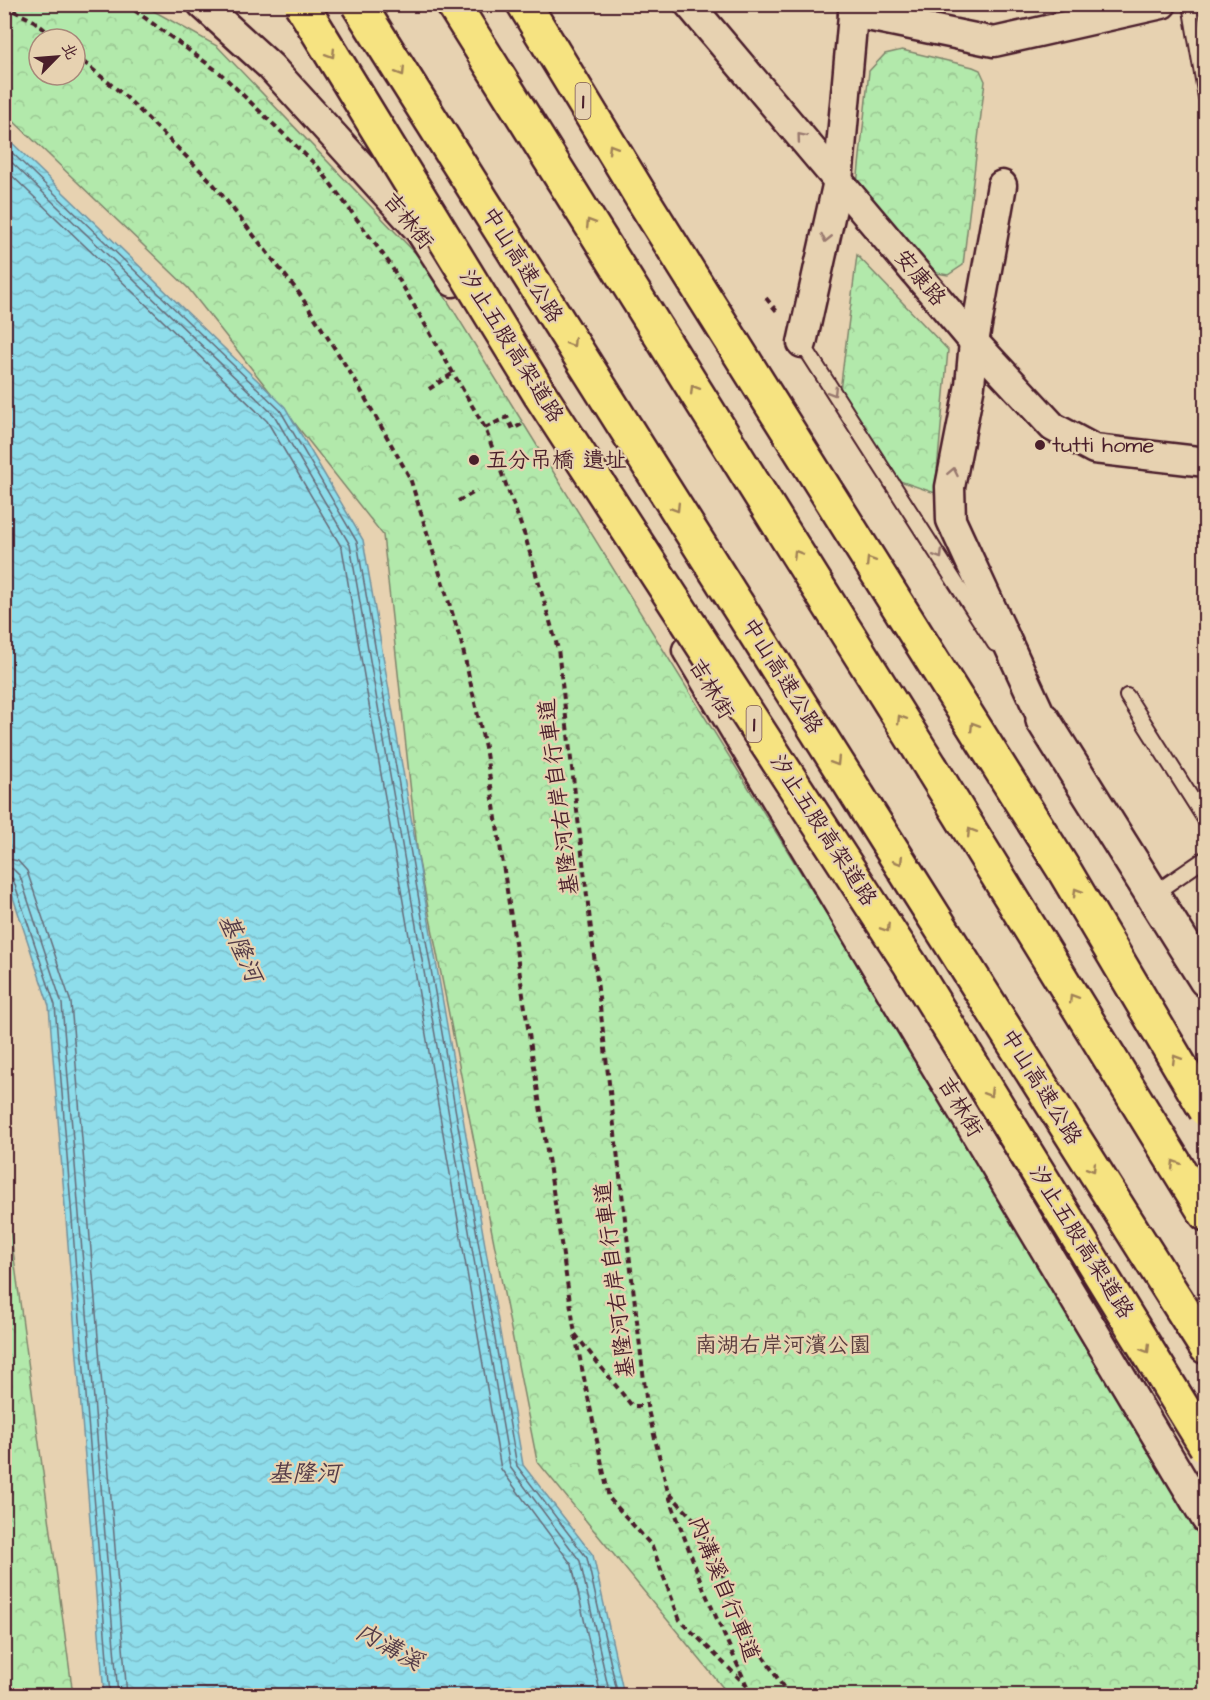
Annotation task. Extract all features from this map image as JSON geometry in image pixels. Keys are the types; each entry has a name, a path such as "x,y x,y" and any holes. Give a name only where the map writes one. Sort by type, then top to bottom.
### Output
{"highway":[{"name":"汐止五股高架道路","path":"300,4 541,396 910,964 1206,1446"},
{"name":"中山高速公路","path":"358,4 1206,1347"},
{"path":"453,4 932,769 1206,1214"},
{"name":"1","path":"524,4 642,198 1064,870 1206,1110"}],"street":[{"name":"吉林街","path":"202,4 270,66 420,231 704,677 1206,1519"},
{"name":"安康路","path":"689,4 974,342 1053,427 1094,448 1206,462"},
{"path":"802,342 838,181 854,9 994,42 1162,4"},
{"path":"1002,185 974,342 970,385 950,487 951,520 1043,720 1206,980"}],"lane":[{"path":"1190,4 1206,98"},
{"path":"802,342 1043,720"},
{"path":"1127,696 1206,821"},
{"path":"1152,895 1206,858"}],"path":[{"name":"基隆河右岸自行車道","path":"126,4 220,73 319,168 390,264 455,372 485,428 525,536 558,649 647,1406 668,1492 700,1526 752,1639 789,1695"},
{"path":"4,6 41,27"},
{"path":"87,65 125,96 226,200 299,293 355,380 410,478 461,641 485,747 575,1334 609,1498 652,1546 680,1620 747,1686"},
{"path":"429,388 455,372"},
{"path":"485,428 507,417 513,429 539,415"},
{"path":"458,501 477,491"},
{"path":"575,1334 632,1406 647,1406"},
{"name":"內溝溪自行車道","path":"668,1492 704,1590 747,1686 754,1695"}],"green space":[{"name":"南湖右岸河濱公園","path":"4,5 143,5 217,46 423,261 1096,1350 1205,1533 1205,1695 729,1695 537,1461 418,857 383,535 188,288 5,113"},
{"path":"902,50 973,67 980,70 985,81 963,265 948,275 937,273 857,185 869,71 885,54"},
{"path":"857,255 948,350 935,493 891,478 840,391"},
{"path":"5,1191 73,1695 5,1695"}],"water":[{"name":"基隆河","path":"5,136 285,407 363,540 523,1465 593,1555 624,1695 104,1695 49,1006 5,873"}],"place":[{"name":"tutti home","path":"1040,445"},
{"name":"五分吊橋 遺址","path":"474,460"}],"water label":[{"name":"內溝溪","path":"389,1647"}]}
